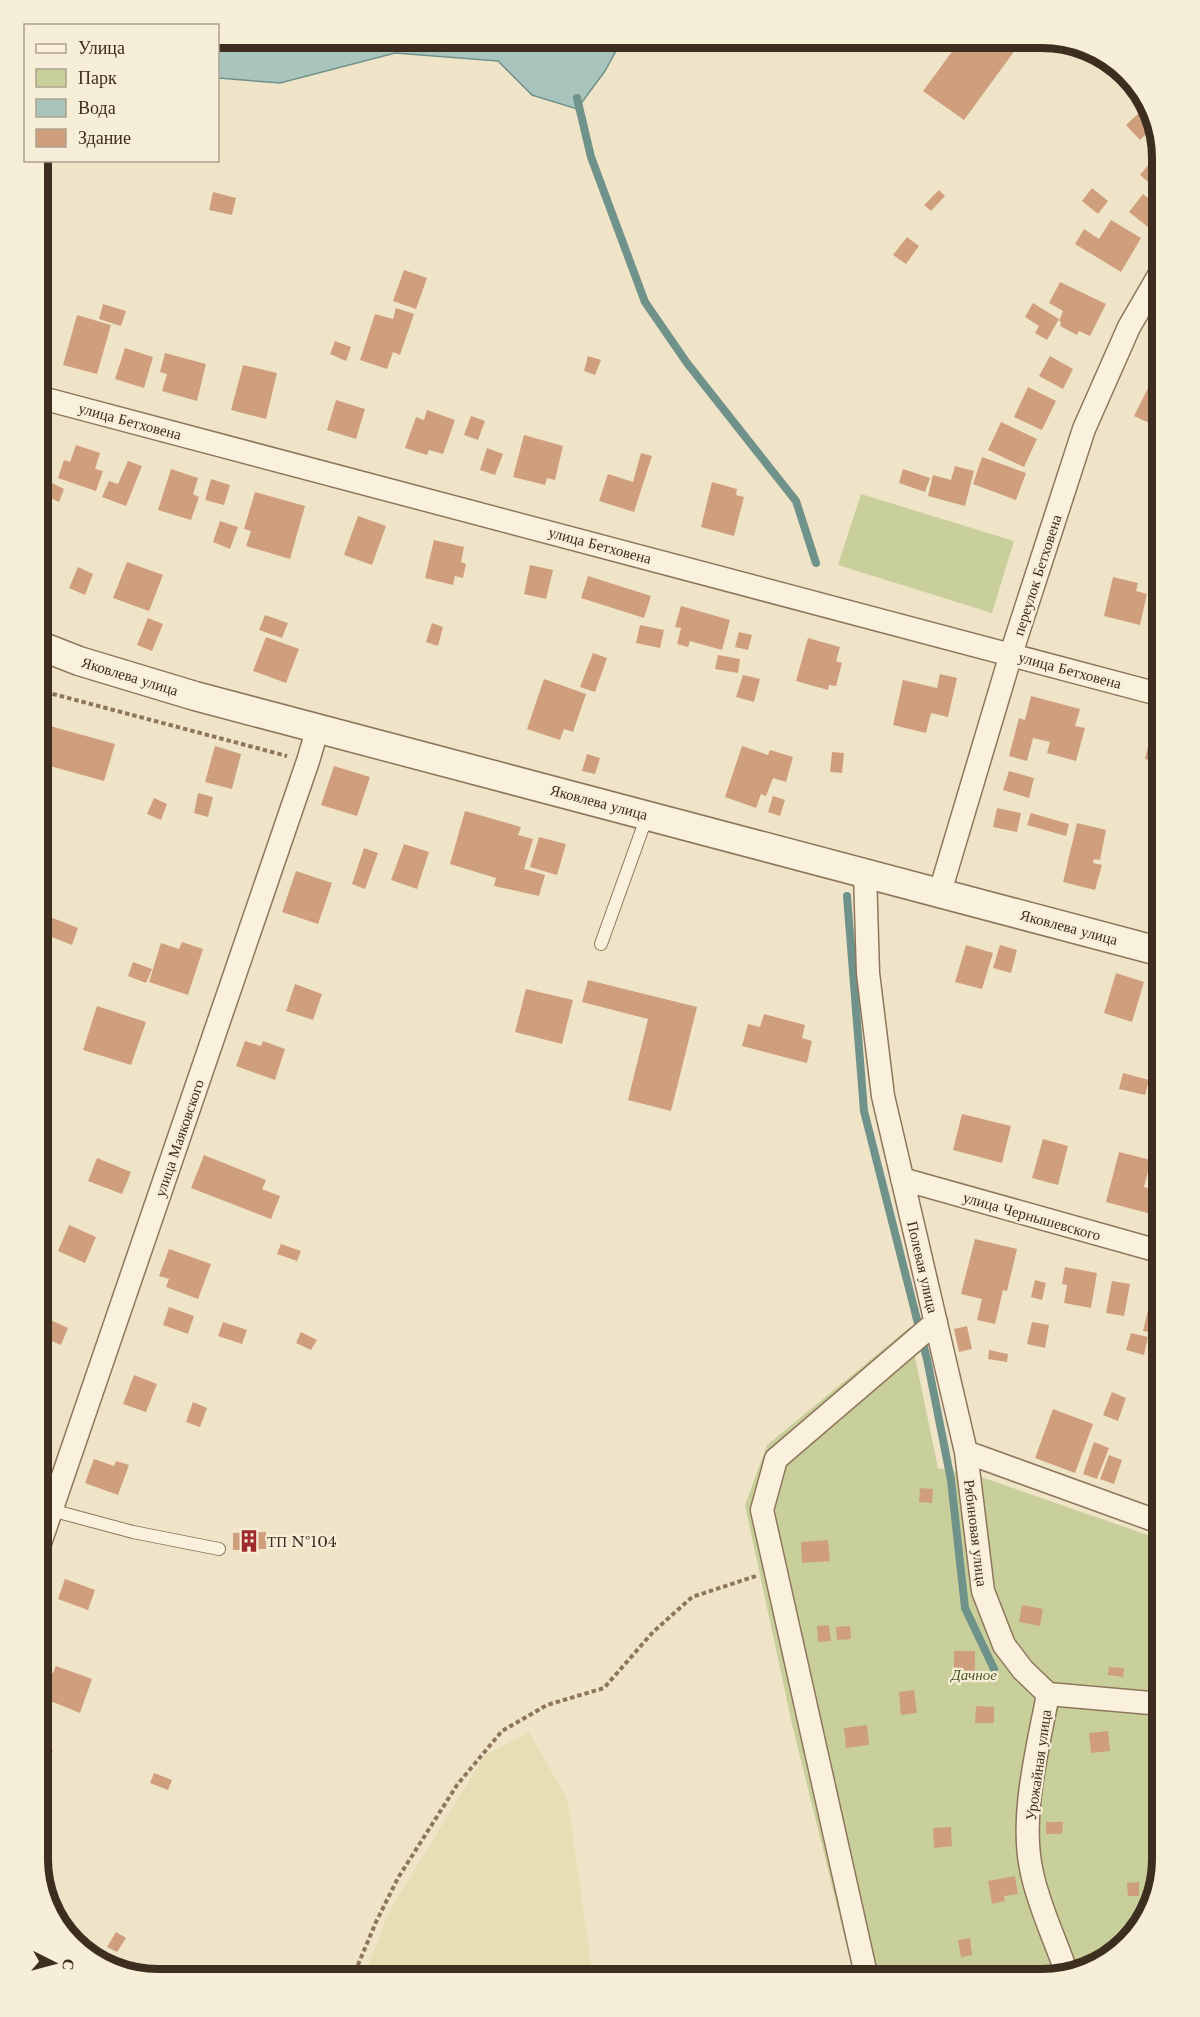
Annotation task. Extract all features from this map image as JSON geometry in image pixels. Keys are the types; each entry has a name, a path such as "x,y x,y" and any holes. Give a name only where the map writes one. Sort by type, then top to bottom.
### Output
{"street":[{"name":"переулок Бетховена","path":"940,892 1011,654 1084,429 1130,327 1152,288"},
{"name":"улица Бетховена","path":"48,400 1152,692"},
{"name":"Яковлева улица","path":"48,649 79,661 195,696 1152,949"},
{"name":"улица Маяковского","path":"48,1519 318,727"},
{"name":"Полевая улица","path":"865,872 868,973 883,1096 966,1452"},
{"name":"улица Чернышевского","path":"902,1179 1152,1249"},
{"path":"865,1969 762,1510 776,1459 936,1322"},
{"path":"966,1452 1152,1519"},
{"name":"Рябиновая улица","path":"966,1452 983,1591 1004,1645 1023,1670 1048,1694"},
{"path":"1048,1694 1152,1703"},
{"name":"Урожайная улица","path":"1048,1694 1034,1765 1028,1829 1032,1872 1064,1967"}],"lane":[{"path":"601,944 647,814"},
{"path":"51,1510 134,1532 219,1549"}],"path":[{"path":"48,693 308,761"},
{"path":"356,1969 398,1878 457,1785 502,1731 547,1705 604,1688 653,1632 692,1597 776,1570"}],"shaded area":[{"path":"529,1732 568,1801 592,1969 367,1969 389,1912 485,1755"}],"green space":[{"path":"861,494 1014,541 992,613 838,565"},
{"name":"Дачное","path":"909,1328 938,1468 984,1478 1152,1537 1151,1873 1144,1901 1137,1914 1125,1931 1103,1950 1077,1963 1056,1968 853,1969 792,1724 745,1505 767,1445"}],"water":[{"path":"219,48 618,48 605,71 577,109 532,95 498,61 395,53 280,83 219,78"}],"building":[{"path":"955,48 1017,48 964,120 923,91"},
{"path":"1141,111 1148,132 1140,140 1126,125"},
{"path":"1152,161 1152,185 1140,175"},
{"path":"1092,188 1108,201 1098,214 1082,201"},
{"path":"939,190 945,196 931,211 924,205"},
{"path":"213,192 236,198 232,215 209,210"},
{"path":"1143,194 1152,201 1152,222 1148,227 1129,212"},
{"path":"1111,220 1141,238 1121,272 1075,244 1084,229 1099,239"},
{"path":"907,237 919,246 906,264 893,255"},
{"path":"404,270 427,278 416,309 393,301"},
{"path":"1060,282 1106,304 1090,336 1079,331 1077,335 1060,326 1059,321 1063,311 1049,303"},
{"path":"1033,303 1059,319 1047,340 1035,333 1039,326 1025,317"},
{"path":"103,304 126,311 121,326 99,319"},
{"path":"396,308 414,314 400,355 393,352 387,369 360,360 375,314 393,319"},
{"path":"77,315 111,325 97,374 63,365"},
{"path":"335,341 351,347 346,361 330,354"},
{"path":"125,348 153,357 144,388 115,379"},
{"path":"165,353 206,364 197,401 162,391 167,374 160,372"},
{"path":"588,356 601,360 595,375 584,371"},
{"path":"1050,356 1073,369 1063,389 1039,376"},
{"path":"243,365 277,373 266,419 231,410"},
{"path":"1028,387 1056,401 1042,430 1014,417"},
{"path":"1148,388 1152,390 1152,424 1134,416"},
{"path":"336,400 365,409 356,439 327,430"},
{"path":"427,410 455,420 443,454 429,450 427,455 405,448 416,417 424,420"},
{"path":"471,416 485,421 478,440 464,435"},
{"path":"1001,422 1037,439 1024,467 988,450"},
{"path":"524,435 563,446 555,480 547,478 545,485 513,477"},
{"path":"76,445 100,453 95,469 103,471 96,491 58,478 64,460 70,462"},
{"path":"487,448 503,454 495,475 480,470"},
{"path":"641,453 652,456 634,512 599,501 608,474 633,482"},
{"path":"982,457 1026,473 1016,500 973,484"},
{"path":"128,461 142,466 126,506 102,497 109,481 118,484"},
{"path":"955,466 974,471 965,506 928,496 933,475 951,480"},
{"path":"171,469 198,478 193,494 199,497 191,520 158,510"},
{"path":"903,469 930,478 925,492 899,483"},
{"path":"211,479 230,485 224,505 205,500"},
{"path":"48,481 64,489 59,502 48,497"},
{"path":"712,482 737,489 736,495 744,497 734,536 701,527"},
{"path":"255,492 305,506 290,559 246,546 251,531 244,529"},
{"path":"358,516 386,526 372,565 344,555"},
{"path":"220,521 238,527 230,549 213,542"},
{"path":"434,540 464,547 461,562 466,564 463,578 455,576 453,585 425,578"},
{"path":"127,562 163,575 149,611 113,598"},
{"path":"530,565 553,570 546,599 524,594"},
{"path":"78,567 93,574 85,595 69,588"},
{"path":"588,576 651,596 644,618 581,598"},
{"path":"1113,577 1138,583 1136,591 1147,594 1140,625 1104,616"},
{"path":"681,606 730,620 722,650 690,641 688,647 677,644 681,628 675,627"},
{"path":"265,615 288,623 282,638 259,630"},
{"path":"148,618 163,624 152,651 137,645"},
{"path":"432,623 443,627 438,646 426,642"},
{"path":"640,625 664,630 660,648 636,643"},
{"path":"739,632 752,635 748,650 735,647"},
{"path":"266,637 299,649 286,683 253,671"},
{"path":"808,638 840,647 836,661 842,663 836,686 829,685 828,690 796,681"},
{"path":"593,653 607,658 595,692 580,687"},
{"path":"718,655 740,659 738,673 715,669"},
{"path":"940,674 957,678 948,717 931,713 926,733 893,725 903,680 937,688"},
{"path":"743,675 760,679 754,702 736,697"},
{"path":"544,679 586,694 573,732 564,729 560,740 527,729"},
{"path":"1031,696 1080,709 1075,726 1085,728 1076,761 1047,753 1050,742 1033,738 1027,761 1009,756 1019,718 1025,720"},
{"path":"50,726 115,744 104,781 48,765"},
{"path":"1152,731 1152,761 1145,759"},
{"path":"215,746 241,754 232,789 205,782"},
{"path":"742,746 768,755 770,750 793,757 786,782 773,778 766,796 761,794 756,808 725,797"},
{"path":"832,752 844,753 842,773 830,772"},
{"path":"587,754 600,758 595,774 582,771"},
{"path":"334,766 370,777 357,816 321,805"},
{"path":"1009,771 1034,778 1029,798 1003,790"},
{"path":"198,793 213,797 208,817 194,813"},
{"path":"773,796 785,800 780,816 768,812"},
{"path":"154,798 167,804 161,820 147,814"},
{"path":"997,808 1021,813 1017,832 993,827"},
{"path":"465,811 521,827 518,835 533,839 524,869 545,875 539,896 494,886 496,878 450,864"},
{"path":"1031,813 1069,824 1066,836 1027,825"},
{"path":"1077,823 1106,830 1100,860 1094,859 1093,863 1102,865 1095,890 1063,882"},
{"path":"539,837 566,844 557,875 530,867"},
{"path":"404,844 429,852 417,889 391,880"},
{"path":"364,848 378,853 365,889 352,884"},
{"path":"296,871 332,883 318,924 282,912"},
{"path":"50,917 78,928 72,945 48,936"},
{"path":"182,942 203,949 188,995 149,982 161,943 179,949"},
{"path":"966,945 993,953 982,989 955,982"},
{"path":"1000,945 1017,950 1011,973 993,968"},
{"path":"133,962 152,969 146,983 128,976"},
{"path":"1116,973 1144,982 1132,1022 1104,1013"},
{"path":"588,980 697,1007 671,1111 628,1100 648,1019 582,1002"},
{"path":"295,984 322,994 313,1020 286,1011"},
{"path":"526,989 573,1000 562,1044 515,1032"},
{"path":"97,1006 146,1022 131,1065 83,1050"},
{"path":"764,1014 805,1025 802,1038 812,1041 807,1063 742,1046 748,1024 760,1027"},
{"path":"245,1041 261,1046 263,1041 285,1049 275,1080 236,1066"},
{"path":"1123,1073 1149,1080 1145,1095 1119,1089"},
{"path":"962,1114 1011,1126 1002,1163 953,1150"},
{"path":"1043,1139 1068,1146 1058,1185 1032,1178"},
{"path":"1119,1152 1151,1160 1144,1187 1152,1189 1152,1214 1106,1202"},
{"path":"204,1155 266,1180 262,1189 280,1196 271,1219 191,1188"},
{"path":"97,1158 131,1172 122,1194 88,1181"},
{"path":"1152,1166 1152,1181 1148,1180"},
{"path":"69,1225 96,1237 85,1263 58,1251"},
{"path":"975,1239 1017,1249 1007,1291 1003,1290 995,1324 977,1320 982,1299 961,1294"},
{"path":"281,1244 301,1251 297,1261 277,1254"},
{"path":"169,1249 211,1264 198,1299 166,1287 169,1279 159,1276"},
{"path":"1065,1267 1097,1273 1091,1308 1064,1303 1067,1285 1062,1284"},
{"path":"1035,1280 1046,1283 1042,1300 1031,1297"},
{"path":"1112,1281 1130,1284 1124,1316 1106,1313"},
{"path":"1149,1306 1152,1307 1152,1333 1143,1331"},
{"path":"169,1307 194,1316 188,1334 163,1325"},
{"path":"48,1319 68,1328 61,1345 48,1339"},
{"path":"223,1322 247,1330 242,1344 218,1336"},
{"path":"1032,1322 1049,1325 1045,1348 1027,1344"},
{"path":"967,1326 972,1349 959,1352 954,1329"},
{"path":"301,1332 317,1340 311,1350 296,1343"},
{"path":"1131,1333 1148,1337 1144,1355 1126,1350"},
{"path":"989,1350 1008,1354 1007,1362 988,1359"},
{"path":"134,1375 157,1384 146,1412 123,1404"},
{"path":"1112,1392 1126,1398 1118,1421 1103,1415"},
{"path":"193,1402 207,1408 200,1427 186,1422"},
{"path":"1053,1409 1093,1424 1075,1473 1035,1458"},
{"path":"1094,1442 1109,1448 1097,1479 1083,1474"},
{"path":"1109,1455 1122,1460 1114,1484 1100,1479"},
{"path":"94,1459 114,1466 116,1461 129,1465 118,1495 85,1483"},
{"path":"920,1488 933,1489 932,1503 919,1502"},
{"name":"ТП №104","path":"266,1532 266,1549 233,1550 233,1533"},
{"path":"828,1540 830,1561 802,1563 801,1542"},
{"path":"65,1579 95,1590 88,1610 58,1599"},
{"path":"1022,1605 1043,1609 1040,1626 1019,1622"},
{"path":"829,1625 831,1641 818,1642 817,1626"},
{"path":"850,1626 851,1639 837,1640 836,1627"},
{"path":"954,1651 975,1651 975,1672 954,1672"},
{"path":"56,1666 92,1679 80,1713 48,1700 48,1671 53,1673"},
{"path":"1109,1667 1124,1668 1123,1677 1108,1675"},
{"path":"914,1690 917,1713 901,1715 899,1692"},
{"path":"976,1706 994,1707 994,1723 975,1723"},
{"path":"867,1725 869,1745 846,1748 844,1728"},
{"path":"1108,1731 1110,1751 1091,1753 1089,1733"},
{"path":"48,1749 53,1751 48,1765"},
{"path":"154,1773 172,1780 168,1790 150,1783"},
{"path":"1046,1822 1063,1822 1062,1834 1046,1834"},
{"path":"951,1827 952,1846 934,1848 933,1828"},
{"path":"1015,1876 1018,1894 1004,1896 1005,1901 992,1904 988,1881"},
{"path":"1139,1882 1139,1896 1128,1896 1127,1883"},
{"path":"116,1932 126,1938 117,1952 107,1947"},
{"path":"970,1938 972,1955 961,1957 958,1940"},
{"path":"1049,1965 1050,1968 1034,1969 1034,1967"}],"waterway":[{"path":"577,98 591,157 645,302 687,363 796,501 816,563"},
{"path":"847,896 864,1111 927,1359 951,1480 965,1608 994,1669"}],"place":[{"name":"ТП №104","path":"249,1541"}]}
